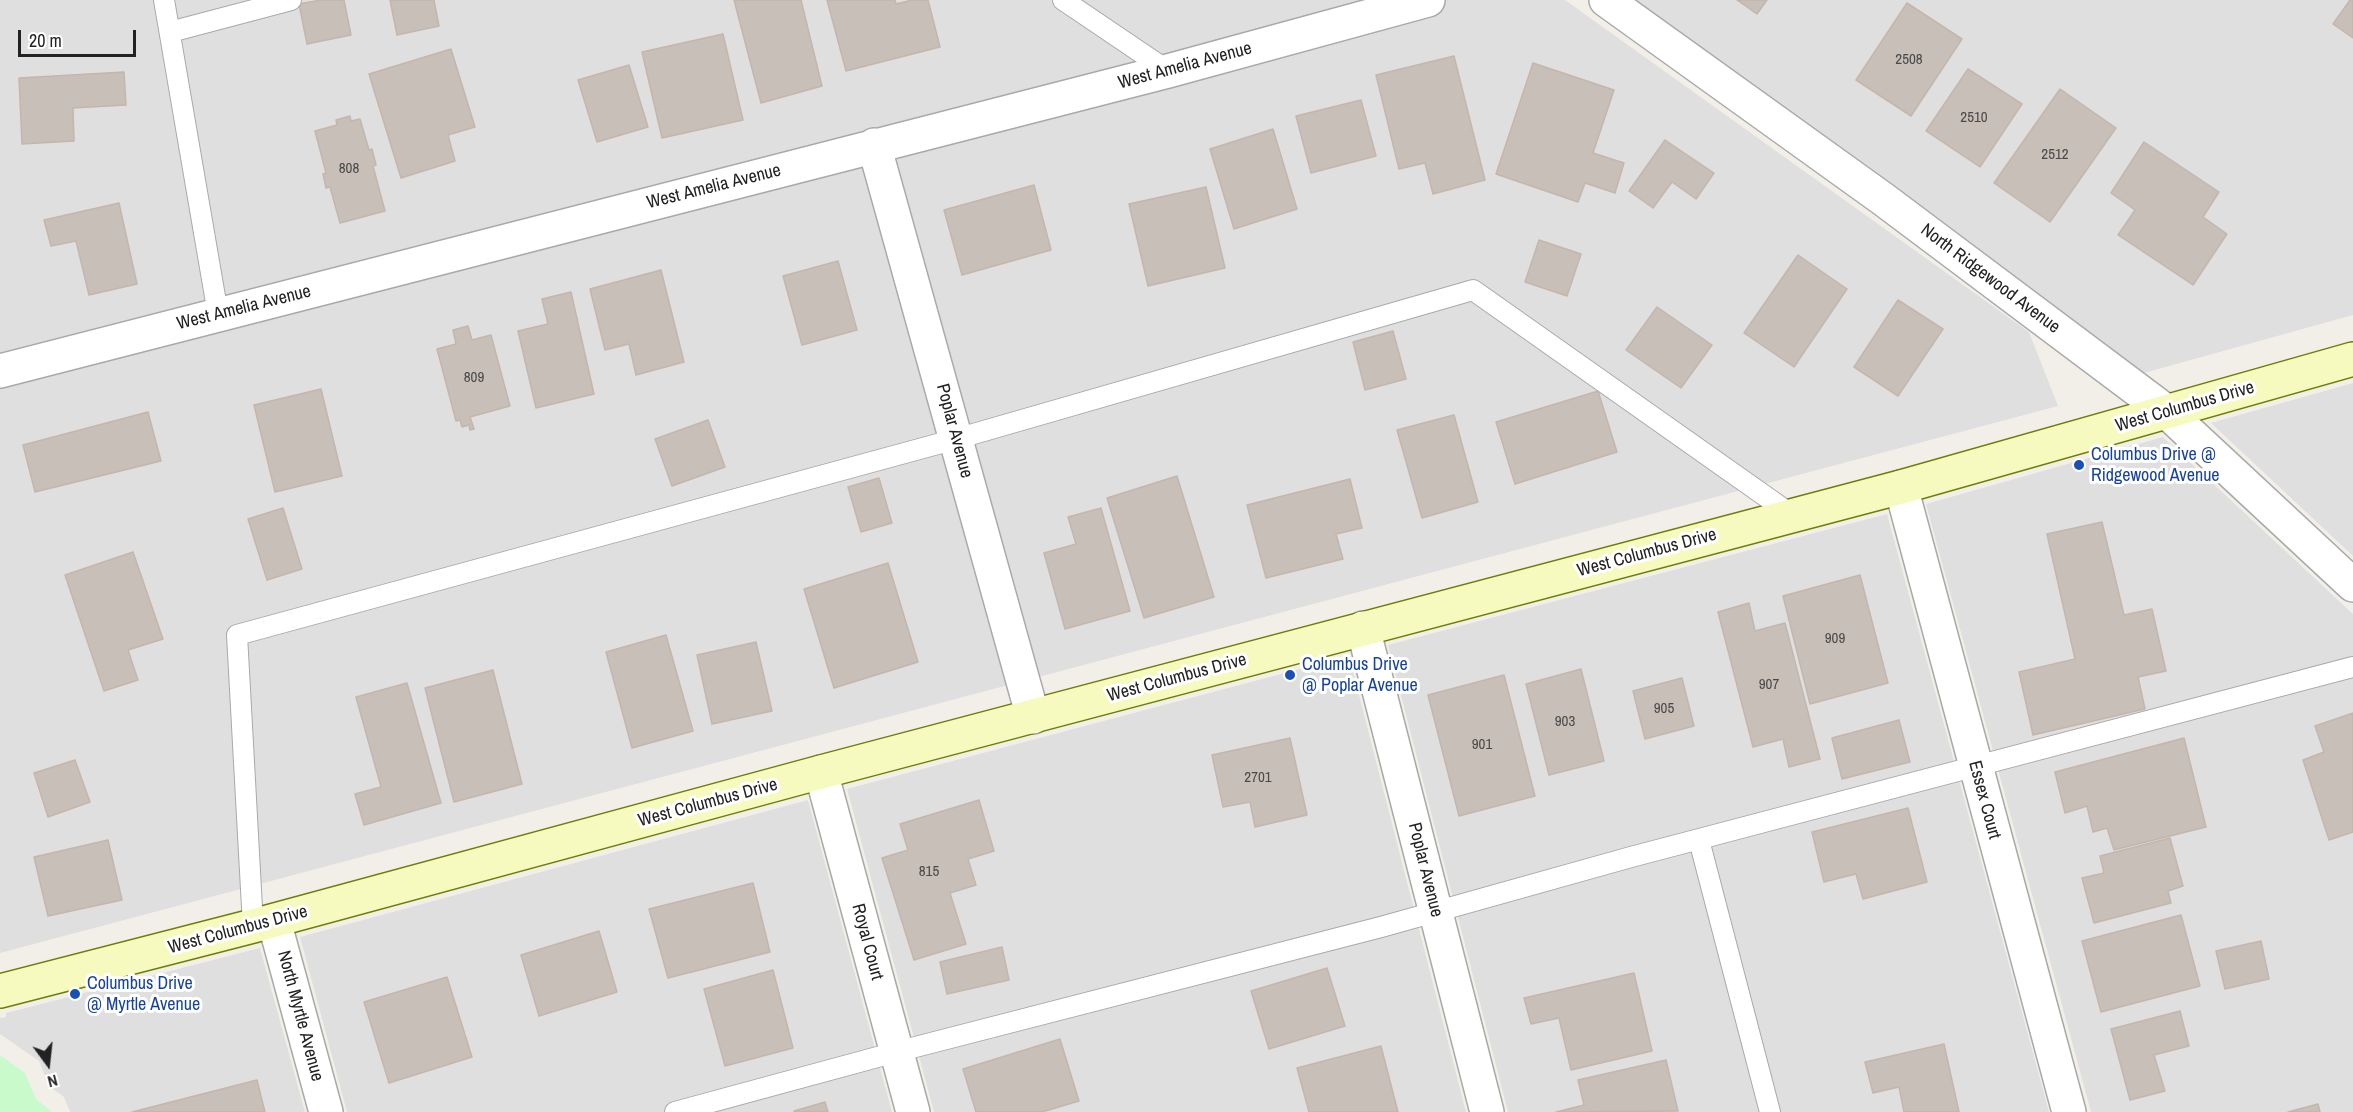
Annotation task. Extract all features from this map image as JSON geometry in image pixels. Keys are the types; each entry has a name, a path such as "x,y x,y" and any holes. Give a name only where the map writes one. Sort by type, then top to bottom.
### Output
{"main road":[{"name":"West Columbus Drive","path":"0,991 264,923 822,772 1901,487 2353,359"}],"street":[{"name":"West Amelia Avenue","path":"0,371 1168,71 1428,0"},
{"name":"North Ridgewood Avenue","path":"1606,0 1883,199 2168,412 2353,585"},
{"name":"Poplar Avenue","path":"874,145 1033,717"},
{"name":"Essex Court","path":"1901,487 2069,1112"},
{"name":"Poplar Avenue","path":"1363,628 1487,1112"},
{"name":"Royal Court","path":"822,772 913,1112"},
{"name":"North Myrtle Avenue","path":"264,923 326,1112"}],"lane":[{"path":"164,0 218,314"},
{"path":"170,32 291,0"},
{"path":"1063,0 1168,71"},
{"path":"264,923 237,636 956,439 1473,290 1792,515"},
{"path":"675,1112 2353,667"},
{"path":"1699,840 1770,1112"}],"shaded area":[{"path":"0,0 1565,0 2029,332 2058,406 0,953"},
{"path":"1624,0 2353,0 2353,315 2144,373"},
{"path":"2353,383 2353,556 2211,423"},
{"path":"2163,437 2353,614 2353,1112 2091,1112 1926,504"},
{"path":"1887,514 2049,1112 1508,1112 1388,645"},
{"path":"1349,656 1466,1112 934,1112 847,789"},
{"path":"808,800 892,1112 347,1112 300,937"},
{"path":"260,948 305,1112 70,1112 64,1097 49,1086 39,1061 0,1034 0,1018 6,1017 6,1013"}],"green space":[{"path":"0,1055 25,1073 36,1099 52,1112 0,1112"}],"building":[{"path":"321,0 344,0 351,35 307,44 299,4"},
{"path":"390,0 434,0 439,26 397,35"},
{"path":"734,0 801,0 822,86 761,103"},
{"path":"827,0 895,0 896,4 912,0 928,0 940,47 846,71"},
{"path":"1737,0 1767,0 1757,14"},
{"path":"2350,0 2353,0 2353,38 2333,24"},
{"path":"1907,3 1962,39 1911,116 1856,80"},
{"path":"723,34 743,120 662,138 642,52"},
{"path":"451,49 475,127 448,135 455,161 401,178 369,74"},
{"path":"1454,56 1485,180 1433,194 1425,163 1399,169 1376,75"},
{"path":"1533,63 1614,90 1593,153 1624,163 1615,193 1585,183 1578,202 1496,174"},
{"path":"629,65 648,127 597,142 578,80"},
{"path":"1968,69 2022,104 1980,167 1926,131"},
{"path":"124,72 126,105 73,108 74,141 22,144 19,78"},
{"path":"2060,89 2116,128 2050,222 1994,183"},
{"path":"1361,100 1376,156 1311,173 1296,116"},
{"path":"350,116 351,121 360,119 369,150 372,149 376,165 373,166 385,211 340,223 330,187 326,188 323,174 326,173 315,131 337,125 336,120"},
{"path":"1273,129 1297,209 1234,229 1210,149"},
{"path":"1665,140 1714,173 1696,199 1672,182 1653,208 1629,191"},
{"path":"2144,142 2219,192 2203,217 2227,234 2193,285 2118,235 2135,210 2111,193"},
{"path":"1034,185 1051,250 962,275 944,210"},
{"path":"1206,187 1225,268 1148,286 1129,204"},
{"path":"119,203 137,284 89,295 76,241 51,246 44,220"},
{"path":"1539,240 1581,254 1567,296 1525,282"},
{"path":"1798,255 1847,289 1794,367 1744,333"},
{"path":"838,261 857,330 802,345 783,276"},
{"path":"661,270 684,362 636,375 629,344 605,350 590,289"},
{"path":"571,292 594,394 536,408 518,331 548,324 542,299"},
{"path":"1898,300 1943,329 1898,396 1854,367"},
{"path":"1657,307 1712,345 1681,388 1626,350"},
{"path":"468,326 472,340 491,335 510,406 470,417 474,429 470,430 469,425 462,427 460,420 456,421 437,349 456,344 453,330"},
{"path":"1393,331 1406,379 1365,390 1353,342"},
{"path":"321,389 342,476 275,492 254,405"},
{"path":"1598,391 1617,452 1515,484 1496,422"},
{"path":"148,412 161,461 35,492 23,445"},
{"path":"1454,415 1478,502 1422,518 1397,430"},
{"path":"708,420 725,467 672,486 655,439"},
{"path":"1177,476 1214,597 1144,618 1107,498"},
{"path":"879,478 892,523 861,532 848,487"},
{"path":"1350,479 1362,528 1336,534 1343,559 1266,578 1247,505"},
{"path":"283,508 302,569 267,580 248,519"},
{"path":"1101,508 1130,611 1065,629 1044,553 1076,544 1068,517"},
{"path":"2102,522 2124,615 2152,609 2166,671 2138,677 2145,709 2033,735 2019,672 2075,659 2047,534"},
{"path":"133,552 163,639 128,650 138,680 104,691 65,575"},
{"path":"888,563 918,662 834,688 804,589"},
{"path":"1860,575 1888,683 1810,704 1783,596"},
{"path":"1749,603 1755,631 1785,623 1820,759 1789,767 1783,739 1753,747 1718,612"},
{"path":"666,635 693,731 632,748 606,652"},
{"path":"756,642 772,711 712,724 697,655"},
{"path":"1581,669 1604,761 1549,775 1526,684"},
{"path":"493,670 522,784 454,802 425,688"},
{"path":"1504,675 1535,796 1459,816 1428,695"},
{"path":"1682,678 1694,726 1645,739 1633,691"},
{"path":"407,683 441,803 364,825 355,794 381,787 356,697"},
{"path":"2353,713 2353,832 2329,840 2303,760 2324,752 2315,726"},
{"path":"1899,720 1910,762 1842,779 1832,738"},
{"path":"1290,738 1307,815 1255,827 1250,802 1223,807 1212,755"},
{"path":"2184,738 2206,827 2114,850 2107,828 2093,832 2087,806 2065,813 2055,772"},
{"path":"75,760 90,802 48,817 34,773"},
{"path":"979,800 994,851 968,859 976,885 950,893 966,944 914,960 882,858 908,850 900,824"},
{"path":"1908,808 1927,882 1863,899 1856,874 1824,882 1812,832"},
{"path":"2170,838 2183,886 2168,891 2171,903 2094,923 2082,878 2104,873 2100,856"},
{"path":"108,840 122,900 48,916 34,857"},
{"path":"753,883 770,952 668,978 649,909"},
{"path":"2181,915 2200,986 2101,1012 2082,941"},
{"path":"599,931 617,992 539,1016 521,955"},
{"path":"2261,941 2269,979 2225,989 2216,951"},
{"path":"1002,947 1009,980 947,994 940,962"},
{"path":"1327,968 1345,1026 1269,1049 1251,991"},
{"path":"773,970 793,1048 725,1066 704,989"},
{"path":"1634,973 1652,1051 1571,1070 1559,1018 1531,1024 1524,998"},
{"path":"447,977 472,1057 389,1083 364,1002"},
{"path":"2180,1011 2189,1046 2154,1055 2165,1091 2130,1100 2111,1029"},
{"path":"1060,1039 1079,1101 1042,1112 976,1112 963,1069"},
{"path":"1944,1044 1959,1112 1904,1112 1899,1087 1873,1093 1865,1062"},
{"path":"1381,1046 1398,1112 1309,1112 1297,1068"},
{"path":"1666,1060 1678,1111 1556,1112 1584,1105 1578,1080"},
{"path":"257,1080 265,1112 132,1112"},
{"path":"825,1102 828,1112 794,1112 794,1111"},
{"path":"2318,1104 2320,1112 2288,1112"}],"place":[{"name":"Columbus Drive @ Ridgewood Avenue","path":"2079,465"},
{"name":"Columbus Drive @ Poplar Avenue","path":"1290,675"},
{"name":"Columbus Drive @ Myrtle Avenue","path":"75,994"}]}
